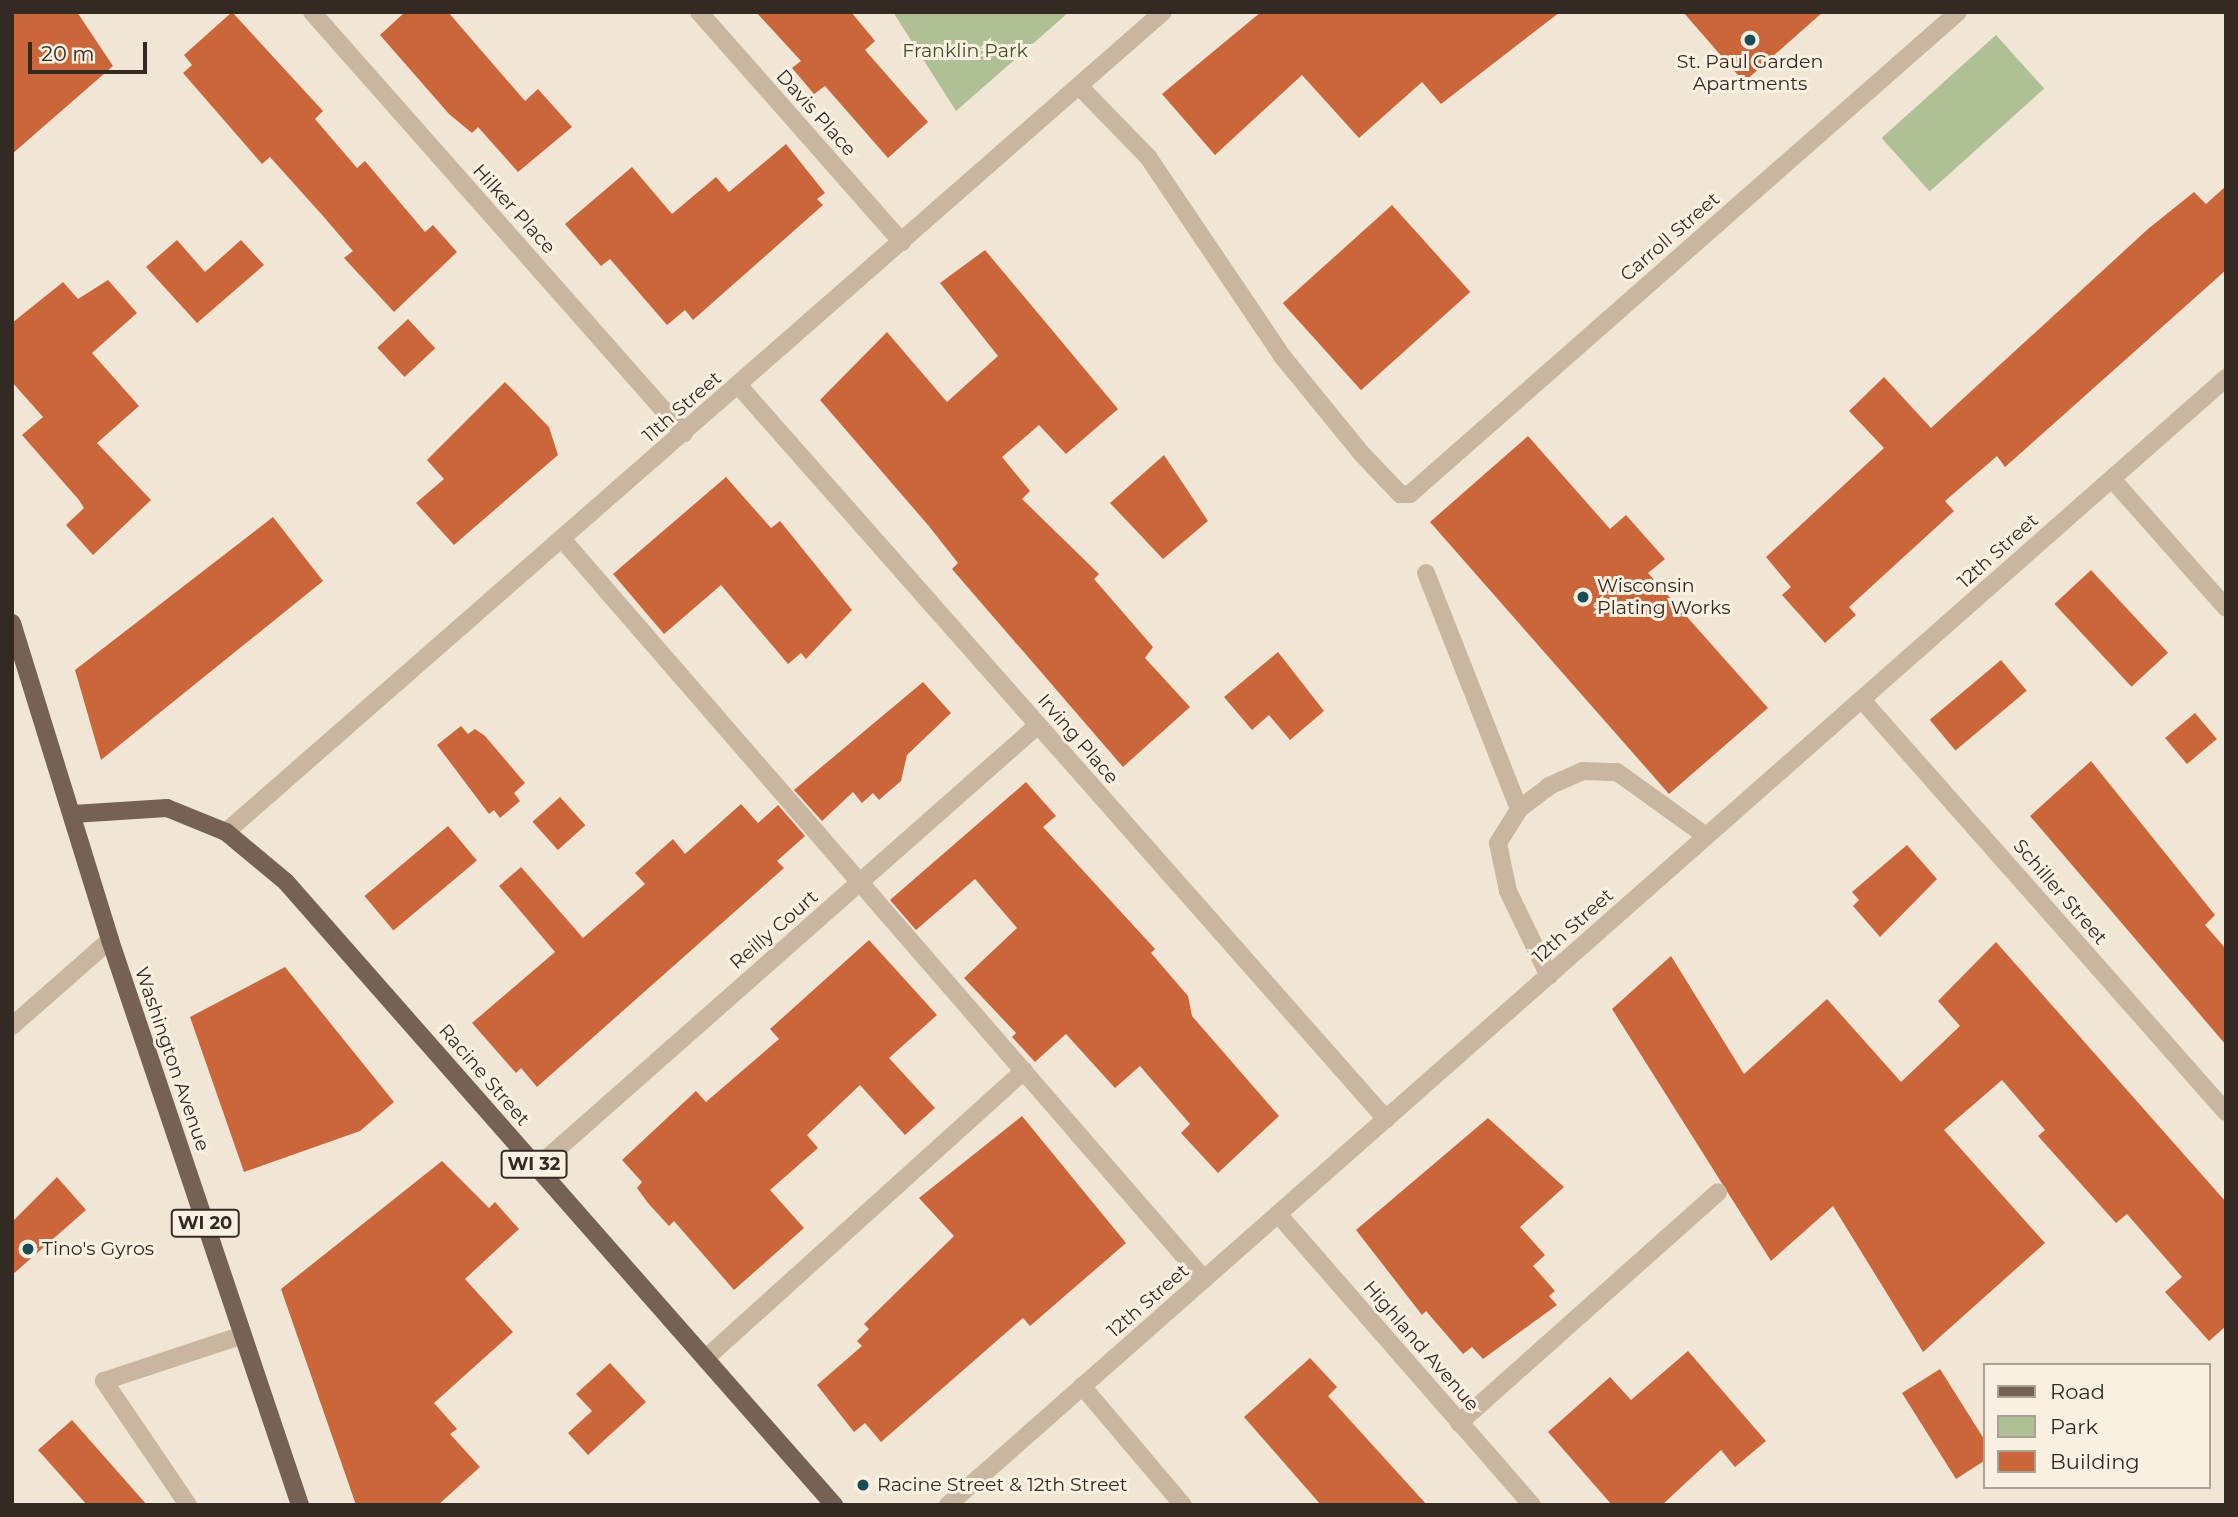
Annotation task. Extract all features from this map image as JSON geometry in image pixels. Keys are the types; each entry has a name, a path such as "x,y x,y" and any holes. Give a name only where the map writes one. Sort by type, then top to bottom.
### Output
{"main road":[{"name":"Washington Avenue","path":"12,623 110,940 300,1505"},
{"name":"Racine Street","path":"73,814 167,808 226,832 286,882 834,1505"}],"street":[{"name":"Hilker Place","path":"312,12 684,433"},
{"name":"Davis Place","path":"699,12 902,242"},
{"name":"11th Street","path":"226,832 739,386 1163,12"},
{"name":"Carroll Street","path":"1079,86 1147,157 1290,367 1361,453 1400,494 1410,494 1958,12"},
{"name":"12th Street","path":"948,1505 2226,378"},
{"name":"Irving Place","path":"739,386 1386,1119"},
{"path":"2112,479 2226,608"},
{"path":"562,539 858,884 1204,1279"},
{"path":"1426,573 1519,809"},
{"name":"Schiller Street","path":"1862,699 2226,1112"},
{"name":"Reilly Court","path":"537,1167 1038,726"},
{"path":"1549,976 1508,891 1498,843 1519,809 1549,786 1583,771 1617,772 1706,836"},
{"path":"12,1026 110,940"},
{"path":"705,1359 1024,1071"},
{"path":"1459,1423 1718,1192"},
{"name":"Highland Avenue","path":"1278,1214 1532,1505"},
{"path":"188,1505 104,1381 243,1335"},
{"path":"1082,1386 1183,1505"}],"green space":[{"name":"Franklin Park","path":"893,12 1069,12 956,111"},
{"path":"1996,35 2044,89 1930,192 1882,138"}],"building":[{"path":"12,12 77,12 113,66 12,154"},
{"path":"232,12 323,111 315,119 357,168 365,161 425,232 433,225 457,252 394,312 344,258 353,251 323,216 270,157 262,164 183,73 192,65 184,55"},
{"path":"405,12 448,12 525,101 538,89 572,127 518,172 478,127 472,133 449,114 380,35"},
{"path":"756,12 851,12 875,41 865,50 928,122 888,158 825,86 814,94 792,68 801,61"},
{"path":"1261,12 1560,12 1441,104 1422,82 1359,138 1302,75 1215,155 1162,94"},
{"name":"St. Paul Garden Apartments","path":"1683,12 1823,12 1744,82"},
{"path":"786,144 825,193 817,199 823,205 693,320 685,310 667,325 610,259 601,266 565,224 632,167 672,214 716,177 729,192"},
{"path":"2226,186 2226,270 2005,467 1997,456 1945,501 1954,511 1849,607 1856,615 1825,643 1782,595 1791,587 1766,557 1884,448 1849,411 1884,377 1931,428 2148,229 2194,192 2206,204"},
{"path":"1392,205 1470,292 1361,390 1283,303"},
{"path":"177,240 205,272 241,240 264,265 197,323 146,267"},
{"path":"985,250 1118,409 1066,454 1039,425 1002,457 1030,491 1022,499 1099,574 1094,579 1153,647 1145,658 1190,707 1123,767 952,569 958,563 820,400 887,332 947,402 998,356 940,283"},
{"path":"108,280 137,313 92,353 139,406 97,443 151,500 93,555 66,525 84,508 22,435 43,417 12,382 12,323 63,282 78,299"},
{"path":"408,319 435,348 405,377 377,348"},
{"path":"505,382 549,427 558,455 454,545 416,503 444,479 427,460"},
{"name":"Wisconsin Plating Works","path":"1528,436 1610,529 1626,515 1665,559 1648,573 1768,708 1669,794 1430,522"},
{"path":"1164,455 1208,521 1163,559 1110,503"},
{"path":"726,477 771,528 780,521 852,610 806,659 801,653 788,664 721,585 664,634 613,574"},
{"path":"273,517 323,581 101,760 75,670"},
{"path":"2091,570 2168,653 2131,687 2054,604"},
{"path":"1278,652 1324,711 1290,740 1269,715 1252,730 1224,697"},
{"path":"2001,660 2027,691 1955,750 1930,720"},
{"path":"923,682 951,713 907,755 901,781 879,800 873,793 862,803 853,792 822,821 794,790"},
{"path":"2195,713 2217,739 2187,764 2165,738"},
{"path":"461,726 468,734 475,729 485,736 525,783 514,793 520,801 500,818 494,810 489,814 437,745"},
{"path":"2091,761 2215,915 2205,925 2226,949 2226,1045 2030,816"},
{"path":"1026,782 1056,816 1043,827 1155,949 1151,953 1188,996 1192,1016 1279,1116 1218,1173 1181,1133 1190,1124 1140,1066 1115,1088 1066,1034 1035,1062 1012,1037 1016,1033 964,978 1017,928 975,879 916,930 890,900"},
{"path":"560,797 585,825 558,850 533,822"},
{"path":"741,804 758,823 778,805 805,836 777,861 784,868 537,1087 521,1068 516,1073 472,1023 555,952 499,886 521,867 583,938 645,884 635,873 673,839 685,854"},
{"path":"448,826 477,860 393,931 365,896"},
{"path":"1907,845 1937,879 1880,937 1853,906 1859,900 1852,892"},
{"path":"869,940 937,1015 889,1058 935,1108 905,1135 860,1085 807,1135 818,1148 770,1190 804,1228 734,1290 674,1221 669,1226 648,1203 637,1188 642,1182 622,1160 696,1091 706,1102 779,1039 770,1029"},
{"path":"1996,942 2226,1202 2226,1326 2209,1341 2165,1292 2182,1277 2127,1214 2116,1223 2038,1136 2045,1130 2002,1080 1944,1130 2045,1243 1923,1352 1833,1206 1771,1261 1612,1009 1671,956 1744,1074 1827,999 1901,1082 1960,1026 1938,1001"},
{"path":"285,967 394,1102 360,1131 244,1172 190,1017"},
{"path":"1022,1116 1126,1243 1030,1326 1023,1318 881,1442 865,1423 854,1432 817,1385 862,1346 857,1341 869,1329 864,1324 954,1236 919,1198"},
{"path":"1488,1118 1564,1187 1520,1227 1545,1255 1533,1266 1555,1291 1549,1296 1557,1305 1483,1359 1472,1347 1463,1354 1426,1311 1422,1315 1356,1230"},
{"path":"442,1161 489,1208 495,1202 519,1229 465,1279 513,1332 434,1403 457,1429 450,1434 480,1467 438,1505 356,1505 281,1289"},
{"name":"Tino's Gyros","path":"57,1177 86,1210 12,1275 12,1222"},
{"path":"1688,1351 1766,1441 1735,1467 1721,1450 1662,1505 1612,1505 1548,1432 1610,1377 1631,1400"},
{"path":"1310,1358 1337,1387 1328,1396 1427,1505 1321,1505 1244,1417"},
{"path":"610,1363 646,1402 588,1455 568,1433 592,1411 576,1394"},
{"path":"1940,1369 1982,1436 1982,1462 1956,1479 1902,1393"},
{"path":"72,1420 147,1505 87,1505 38,1450"}],"place":[{"name":"St. Paul Garden Apartments","path":"1750,40"},
{"name":"Wisconsin Plating Works","path":"1583,597"},
{"name":"Tino's Gyros","path":"28,1249"},
{"name":"Racine Street & 12th Street","path":"863,1485"}]}
